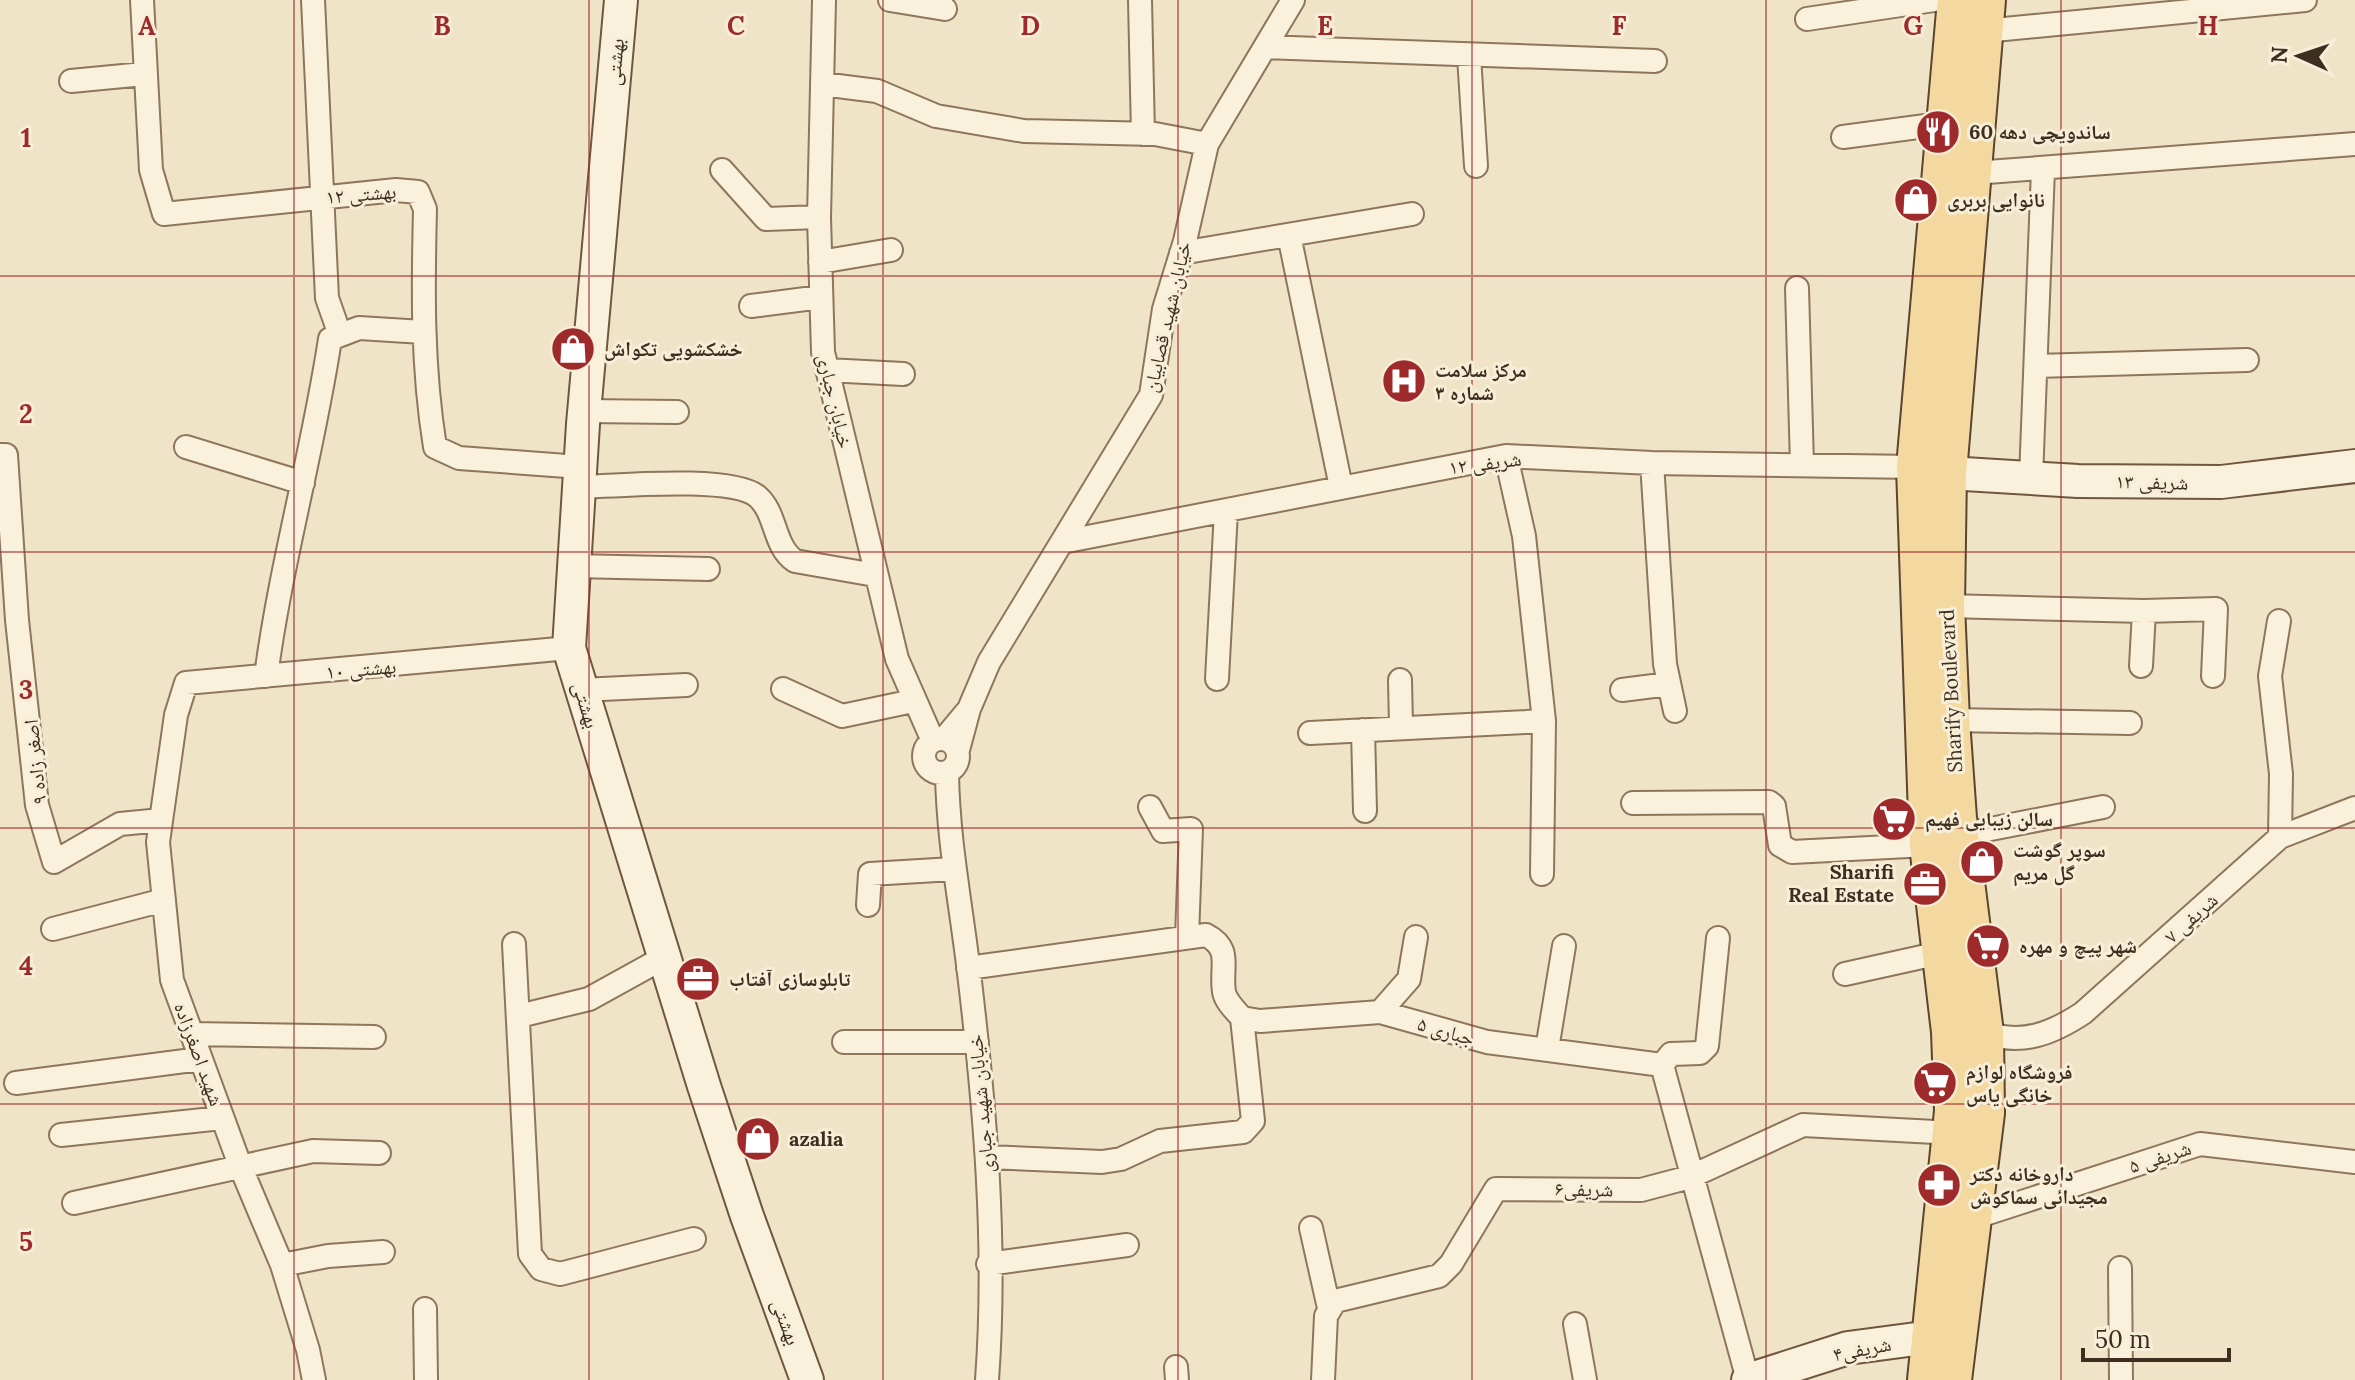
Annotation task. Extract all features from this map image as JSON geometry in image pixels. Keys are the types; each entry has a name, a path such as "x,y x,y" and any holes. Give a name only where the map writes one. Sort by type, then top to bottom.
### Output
{"main road":[{"name":"بهشتی","path":"621,0 584,411 569,648 747,1216 807,1380"},
{"name":"Sharify Boulevard","path":"1926,1380 1954,1133 1950,1032 1940,953 1944,840 1931,470 1956,0"},
{"name":"Sharify Boulevard","path":"1939,761 1951,720 1946,606 1931,470 1974,173 1986,16"},
{"name":"شریفی ۱۳","path":"1931,470 2031,478 2221,482 2355,466"},
{"name":"Sharify Boulevard","path":"1944,840 1985,1033 1986,1113 1953,1380"},
{"name":"شریفی۴","path":"1748,1380 1848,1348 1931,1337"}],"street":[{"name":"بهشتی ۱۲","path":"142,0 151,170 164,214 396,190 418,192 425,209 423,332 426,395 435,447 459,458 580,477"},
{"path":"313,0 327,298 340,335"},
{"name":"خیابان جباری","path":"824,0 819,217 827,370 897,659 913,701 945,743"},
{"path":"890,0 945,9"},
{"path":"1140,0 1143,134"},
{"name":"خیابان شهید قصابیان","path":"945,743 969,709 989,662 1151,395 1164,309 1207,144 1293,0"},
{"path":"1807,19 1934,0"},
{"path":"1986,16 2305,0"},
{"path":"1265,47 1655,61"},
{"path":"1469,56 1476,166"},
{"path":"71,81 144,74"},
{"path":"822,84 877,91 936,116 1024,131 1143,134 1207,144"},
{"path":"1843,137 1948,123"},
{"path":"1974,173 2355,144"},
{"path":"2031,478 2043,169"},
{"path":"722,170 766,219 819,217"},
{"path":"1181,253 1412,214"},
{"path":"1289,235 1341,487"},
{"path":"820,262 891,250"},
{"path":"1797,288 1802,465"},
{"path":"751,306 821,297"},
{"path":"266,676 277,594 303,483 330,339 359,328 423,332"},
{"path":"2036,366 2247,360"},
{"path":"827,370 903,374"},
{"path":"584,411 677,412"},
{"path":"186,447 303,483"},
{"name":"اصغر زاده ۹","path":"0,455 6,455 17,620 37,805 54,862 120,824 161,820"},
{"path":"1506,456 1524,536 1544,721 1542,874"},
{"name":"شریفی ۱۲","path":"1062,542 1506,456 1931,470"},
{"path":"1652,463 1669,684 1675,711"},
{"path":"580,477 711,484 744,489 764,503 780,543 795,561 875,575"},
{"path":"1217,679 1226,511"},
{"path":"574,566 708,569"},
{"path":"1946,606 2144,611 2216,609 2213,676"},
{"path":"2141,666 2144,611"},
{"path":"2279,621 2270,676 2281,774 2280,837"},
{"name":"بهشتی ۱۰","path":"176,715 186,683 569,648"},
{"path":"1400,680 1401,727"},
{"path":"1622,690 1669,684"},
{"path":"581,690 686,685"},
{"path":"783,689 842,716 913,701"},
{"name":"شهید اصغرزاده","path":"176,715 158,842 172,980 241,1168 282,1265 314,1380"},
{"path":"1951,720 2130,723"},
{"path":"1310,733 1544,721"},
{"path":"1363,730 1365,811"},
{"path":"945,743 959,760 939,772 924,758 945,743"},
{"name":"خیابان شهید جباری","path":"939,772 968,968 987,1157 987,1380"},
{"path":"1633,803 1769,802 1774,806 1780,845 1792,852 1944,840 2103,807"},
{"path":"1150,807 1163,831 1191,829 1187,937"},
{"name":"شریفی ۷","path":"1985,1033 2004,1039 2024,1039 2054,1032 2083,1013 2280,837 2355,808"},
{"path":"868,905 870,874 953,869"},
{"path":"53,929 164,900"},
{"path":"968,968 1206,935 1224,950 1224,994 1242,1018 1253,1121 1243,1132 1160,1141 1121,1159 1102,1162 987,1157"},
{"path":"1380,1012 1409,979 1416,937"},
{"path":"1718,938 1707,1046 1700,1053 1671,1054 1662,1065 1690,1177 1748,1380"},
{"path":"514,944 530,1254 541,1269 560,1274 694,1239"},
{"path":"1547,1049 1564,946"},
{"path":"1845,974 1940,953"},
{"path":"519,1016 589,999 665,957"},
{"name":"جباری ۵","path":"1242,1018 1260,1021 1380,1012 1487,1042 1662,1065"},
{"path":"191,1034 374,1037"},
{"path":"844,1042 977,1042"},
{"path":"16,1083 200,1059"},
{"path":"61,1135 222,1118"},
{"name":"شریفی۶","path":"1329,1308 1335,1301 1439,1276 1451,1264 1496,1189 1641,1190 1690,1177 1803,1125 1954,1133"},
{"name":"شریفی ۵","path":"1973,1218 2200,1144 2355,1162"},
{"path":"74,1203 313,1151 379,1153"},
{"path":"1311,1228 1329,1308 1323,1380"},
{"path":"988,1264 1127,1245"},
{"path":"282,1265 328,1256 383,1252"},
{"path":"2120,1268 2121,1380"},
{"path":"425,1309 426,1380"},
{"path":"1575,1324 1585,1380"}],"place":[{"name":"ساندویچی دهه 60","path":"1938,132"},
{"name":"نانوایی بربری","path":"1916,200"},
{"name":"خشکشویی تکواش","path":"573,349"},
{"name":"مرکز سلامت شماره ۳","path":"1404,381"},
{"name":"سالن زیبایی فهیم","path":"1894,819"},
{"name":"سوپر گوشت گل مریم","path":"1982,862"},
{"name":"Sharifi Real Estate","path":"1925,884"},
{"name":"شهر پیچ و مهره","path":"1988,946"},
{"name":"تابلوسازی آفتاب","path":"698,979"},
{"name":"فروشگاه لوازم خانگی یاس","path":"1935,1083"},
{"name":"azalia","path":"758,1139"},
{"name":"داروخانه دکتر مجیدائی سماکوش","path":"1939,1185"}]}
